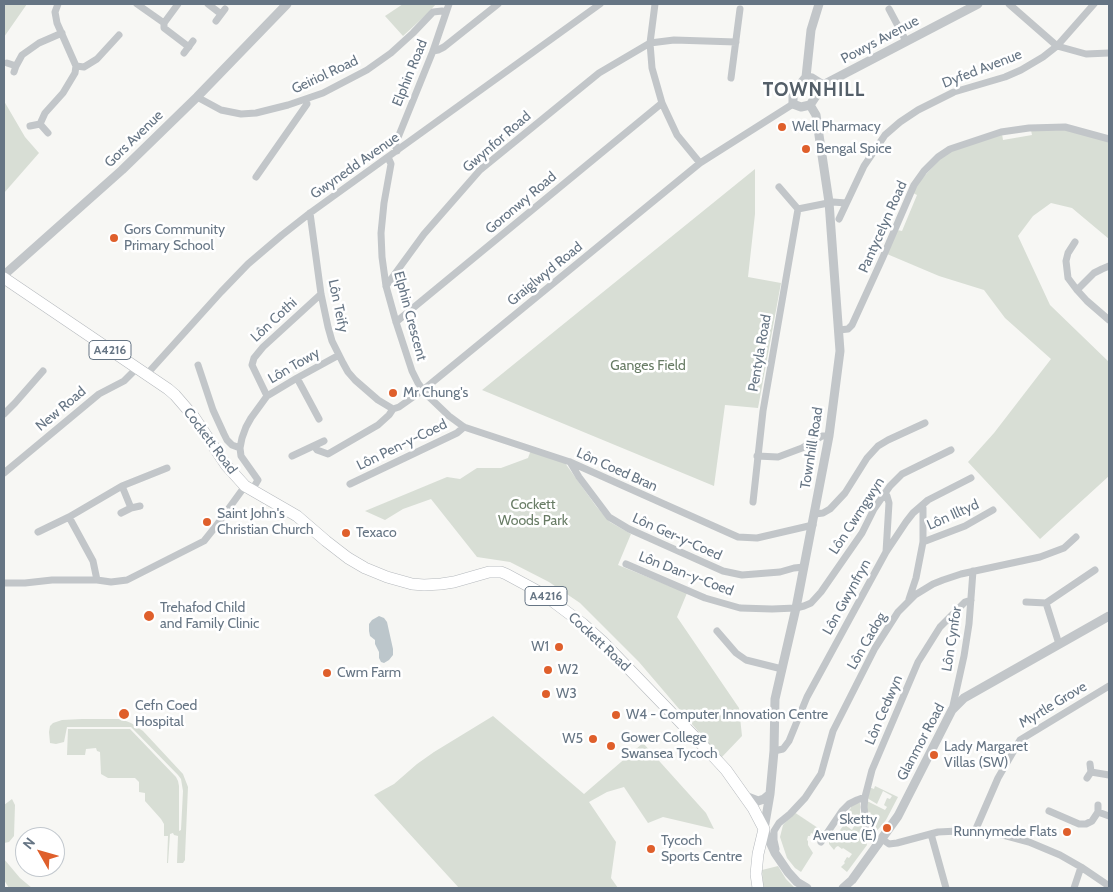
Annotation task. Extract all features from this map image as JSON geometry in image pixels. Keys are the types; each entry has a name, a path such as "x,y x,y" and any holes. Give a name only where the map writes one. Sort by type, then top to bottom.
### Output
{"main road":[{"name":"Cockett Road","path":"4,277 168,389 194,417 226,466 297,516 348,558 365,568 412,584 424,585 454,582 489,572 506,574 543,594 562,607 603,642 726,770 745,796 764,829"},
{"path":"758,817 756,874 758,888"},
{"path":"758,854 764,829"}],"street":[{"path":"40,124 75,73 76,66 57,23 55,12 58,4"},
{"path":"137,4 164,23"},
{"path":"178,4 164,23 164,28 189,47"},
{"path":"208,4 220,15"},
{"path":"278,15 280,4"},
{"name":"Gors Avenue","path":"4,277 122,170 198,97 287,4"},
{"name":"Elphin Road","path":"398,151 395,145 433,51 449,4"},
{"path":"433,51 444,47 498,4"},
{"name":"Gwynedd Avenue","path":"142,371 248,264 282,235 600,4"},
{"path":"656,4 650,43 652,68 662,103 678,135 700,162"},
{"path":"806,77 812,78 820,83 821,86 810,105 801,107 793,104 792,92 806,77 811,30 819,4"},
{"name":"Powys Avenue","path":"821,86 978,4"},
{"path":"1009,4 1057,46 1086,54 1109,53"},
{"name":"Dyfed Avenue","path":"839,219 864,166 874,150 885,135 900,122 918,110 954,92 1022,70 1057,46 1094,4"},
{"path":"731,78 740,8"},
{"path":"889,9 906,42"},
{"name":"Geiriol Road","path":"198,97 221,110 241,114 256,113 306,99 346,82 367,70 414,33 433,12 446,12"},
{"path":"7,63 15,69 22,55 38,43 62,34"},
{"path":"76,66 84,67 97,58 108,42 119,35"},
{"path":"650,43 674,40 736,42"},
{"name":"Gwynfor Road","path":"386,286 424,234 480,170 599,73 650,43"},
{"path":"256,177 307,104 306,99"},
{"name":"Goronwy Road","path":"396,322 662,103"},
{"name":"Graiglwyd Road","path":"314,446 317,450 328,454 378,425 389,415 393,408 399,407 423,390 700,162 793,104"},
{"name":"Townhill Road","path":"764,829 770,794 774,751 775,699 813,525 829,436 840,351 830,202 816,115 810,105"},
{"path":"30,126 40,124"},
{"path":"40,124 48,133"},
{"name":"Pantycelyn Road","path":"839,330 848,329 852,325 884,257 914,185 924,171 938,157 970,142 1001,132 1028,128 1065,127 1109,139"},
{"name":"Elphin Crescent","path":"388,157 391,164 381,233 386,286 412,371 423,390"},
{"path":"779,187 798,209 830,202 846,203"},
{"name":"Pentyla Road","path":"752,502 762,411 798,209"},
{"name":"Lôn Teify","path":"310,213 321,294 332,341 348,372 355,380 378,400 393,408"},
{"path":"1075,242 1068,253 1066,261 1068,278 1087,301 1109,320"},
{"path":"1077,290 1094,273 1109,266"},
{"name":"Lôn Cothi","path":"267,396 252,365 254,358 263,347 321,294"},
{"name":"Lôn Towy","path":"240,448 246,427 267,396 339,355"},
{"path":"4,583 52,580 97,580 111,582 127,580 204,541 252,485 241,456 240,448 232,445 227,440 216,417 198,366"},
{"path":"4,414 43,371"},
{"name":"New Road","path":"4,473 99,394 142,371"},
{"path":"297,378 319,419"},
{"name":"Lôn Coed Bran","path":"423,390 440,408 464,427 570,462 738,537 757,538 813,525"},
{"path":"815,514 823,513 830,509 845,493 867,458 878,446 925,423"},
{"name":"Lôn Pen-y-Coed","path":"350,484 457,433 464,427"},
{"path":"757,456 778,457 802,448 822,436 829,436"},
{"path":"292,456 324,441"},
{"name":"Lôn Cwmgwyn","path":"796,608 811,603 821,592 862,533 868,518 890,486 902,474 951,450"},
{"name":"Lôn Ger-y-Coed","path":"570,462 578,477 609,517 638,533 723,571 742,575 780,572 804,567"},
{"path":"38,532 69,517 122,486 167,468"},
{"name":"Lôn Gwynfryn","path":"774,751 783,748 789,740 807,697 886,552 913,513 928,500 971,478"},
{"path":"122,486 131,508"},
{"path":"885,493 888,496 889,504 886,552"},
{"path":"121,513 140,506"},
{"path":"908,602 916,578 923,542 922,506"},
{"name":"Lôn Illtyd","path":"923,542 965,526 993,510"},
{"path":"69,517 93,561 97,580"},
{"name":"Lôn Cadog","path":"777,854 774,832 779,823 806,798 821,774 833,731 875,648 898,612 915,595 933,584 961,574 1040,557 1064,548 1076,538"},
{"name":"Lôn Dan-y-Coed","path":"626,564 705,598 740,608 796,608"},
{"path":"1026,602 1046,603 1095,570"},
{"name":"Lôn Cynfor","path":"952,710 970,624 973,571"},
{"name":"Lôn Cedwyn","path":"880,842 870,837 864,807 872,770 918,662 940,627 965,602 971,600"},
{"path":"1046,603 1059,644"},
{"name":"Glanmor Road","path":"843,888 852,880 898,816 952,710 964,698 1109,616"},
{"path":"717,631 746,660 782,668"},
{"name":"Myrtle Grove","path":"975,831 998,778 1020,740 1109,686"},
{"path":"1090,764 1089,775 1109,775"},
{"path":"745,796 758,800 764,799 770,794"},
{"path":"821,842 842,811 849,804 865,797"},
{"path":"1049,811 1079,824 1086,824 1092,821 1098,809 1109,816"},
{"path":"764,829 792,878 806,888"},
{"path":"880,842 897,843 931,834 958,831 975,831 1003,835 1029,842 1054,852 1109,886"},
{"path":"931,834 946,888"},
{"path":"1074,888 1081,867"}],"green space":[{"path":"4,4 27,4 4,37"},
{"path":"403,4 436,4 403,36 385,16"},
{"path":"4,101 25,137 39,153 4,193"},
{"path":"1062,129 1109,140 1109,239 1072,208 1051,203 1033,216 1018,236 1050,305 1109,362 1109,476 1040,539 968,462 994,433 1051,359 1005,318 984,290 939,276 887,254 897,230 902,231 917,195 913,193 918,183 940,159 951,151 1002,134 1003,140 1032,135 1031,130"},
{"name":"Ganges Field","path":"755,169 755,214 748,277 781,283 758,408 725,405 714,486 482,390"},
{"name":"Cockett Woods Park","path":"531,450 565,463 610,522 631,534 618,565 687,593 677,617 739,708 742,736 721,758 639,662 580,603 549,582 510,562 477,557 431,499 403,509 385,520 365,511 447,477 460,479 477,468 501,468 528,458"},
{"path":"493,716 584,794 643,743 706,813 714,829 663,817 648,823 624,787 607,792 589,802 616,842 611,878 618,888 459,888 374,795 394,784 434,752"},
{"path":"121,719 131,723 143,731 183,774 188,787 185,860 183,863 177,863 178,836 173,833 170,834 167,863 168,836 164,836 164,824 145,801 145,793 139,792 139,782 135,778 108,778 101,774 100,752 96,748 86,749 85,755 67,755 68,729 130,729 178,781 179,831 181,830 183,791 181,779 131,727 67,727 64,742 50,743 49,732 50,726 53,723 62,720"},
{"path":"875,786 898,797 886,820 875,833 870,829 868,819 871,813 867,811 867,801 885,810 887,807 884,805 887,798 890,799 892,796 883,791 877,804 867,798 869,787 874,789"},
{"path":"12,799 15,805 14,836 9,842 4,843 4,805"},
{"path":"858,802 860,803 860,818 867,845 847,872 841,867 847,857 849,858 852,854 838,846 834,850 829,842 831,843 843,826 841,822 852,830 854,826 849,822 852,814 848,811 851,806"},
{"path":"794,812 824,832 817,836 811,833 808,836 808,845 813,853 801,872 787,858 780,837 783,825"},
{"path":"4,859 15,872 15,877 19,877 32,888 9,888 4,880"},
{"path":"778,866 786,879 795,888 763,888 762,870"}],"shaded area":[{"path":"379,616 387,622 393,649 393,655 384,663 379,658 375,640 370,636 369,631 369,624"}],"place":[{"name":"Well Pharmacy","path":"782,127"},
{"name":"Bengal Spice","path":"806,149"},
{"name":"Gors Community Primary School","path":"114,238"},
{"name":"Mr Chung's","path":"393,393"},
{"name":"Saint John's Christian Church","path":"207,522"},
{"name":"Texaco","path":"346,533"},
{"name":"Trehafod Child and Family Clinic","path":"149,616"},
{"name":"W1","path":"559,647"},
{"name":"W2","path":"548,670"},
{"name":"Cwm Farm","path":"327,673"},
{"name":"W3","path":"546,694"},
{"name":"Cefn Coed Hospital","path":"124,714"},
{"name":"W4 - Computer Innovation Centre","path":"616,715"},
{"name":"W5","path":"593,739"},
{"name":"Gower College Swansea Tycoch","path":"611,746"},
{"name":"Lady Margaret Villas (SW)","path":"934,755"},
{"name":"Sketty Avenue (E)","path":"887,828"},
{"name":"Runnymede Flats","path":"1067,832"},
{"name":"Tycoch Sports Centre","path":"651,849"}],"district":[{"name":"TOWNHILL","path":"814,90"}]}
